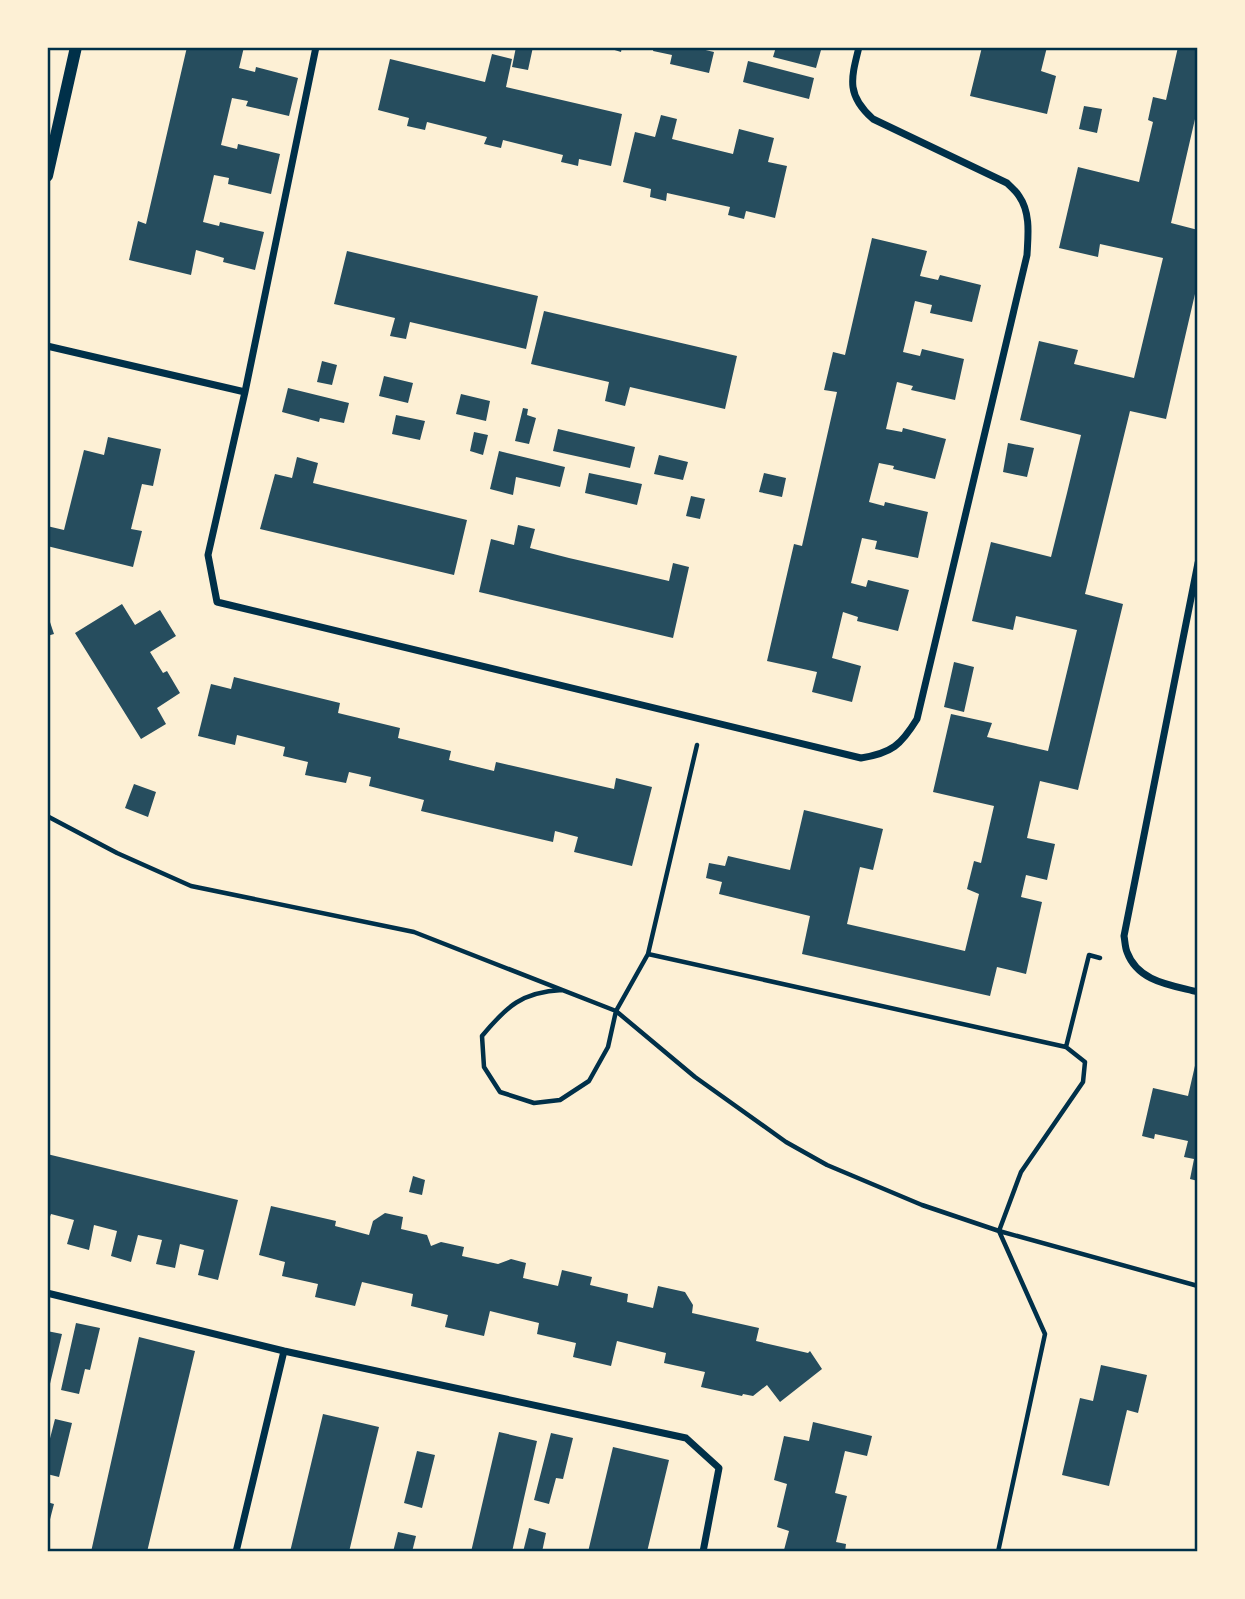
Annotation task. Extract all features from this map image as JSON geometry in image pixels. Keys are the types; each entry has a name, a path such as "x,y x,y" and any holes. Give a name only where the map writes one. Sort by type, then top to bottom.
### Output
{"street":[{"path":"48,174 76,47"},
{"path":"316,47 245,392 208,555 217,602 862,758 880,755 895,747 908,734 917,719 1027,255 1027,214 1020,197 1007,183 873,120 862,109 851,81 859,47"},
{"path":"47,346 245,392"},
{"path":"1198,564 1124,936 1127,952 1135,967 1148,978 1198,992"},
{"path":"47,1293 284,1351 686,1438 719,1468 703,1552"},
{"path":"236,1552 284,1351"}],"path":[{"path":"562,990 544,991 520,999 502,1012 482,1036 484,1067 500,1092 534,1103 560,1100 589,1081 608,1047 616,1011 648,954 702,720"},
{"path":"47,816 117,853 191,886 414,932 616,1011 695,1077 786,1142 827,1165 922,1205 999,1231 1198,1286"},
{"path":"648,954 1066,1047 1085,1062 1083,1082 1021,1171 999,1231 1045,1334 998,1552"},
{"path":"1066,1047 1089,955 1135,967"}],"building":[{"path":"187,47 244,47 239,68 255,72 256,67 298,78 289,116 246,106 248,101 232,98 221,145 237,149 238,144 280,154 271,194 228,184 229,178 214,175 203,222 219,226 220,222 264,232 255,270 223,262 224,258 196,250 191,275 129,260 138,221 146,224"},
{"path":"516,47 533,47 528,70 512,67"},
{"path":"605,47 622,47 621,52"},
{"path":"654,47 693,47 714,52 709,73 670,64 672,55 653,51"},
{"path":"776,47 811,47 821,50 816,68 773,57"},
{"path":"982,47 1047,47 1041,71 1056,76 1047,114 970,96"},
{"path":"1178,47 1198,47 1198,106 1171,223 1198,230 1198,281 1166,419 1130,411 1085,594 1123,604 1078,790 1040,781 1027,838 1055,844 1047,880 1026,875 1021,897 1042,902 1026,974 997,967 990,996 802,954 810,916 719,894 722,882 706,878 709,863 725,866 728,856 790,870 804,810 883,829 873,870 860,867 847,924 965,951 979,894 967,889 974,861 981,863 994,806 933,792 951,714 992,723 987,737 1048,751 1077,630 1016,616 1013,630 972,621 991,542 1051,557 1081,435 1020,420 1039,341 1078,350 1074,364 1134,378 1163,258 1100,244 1098,257 1059,248 1078,167 1139,182 1153,122 1148,120 1153,97 1166,100"},
{"path":"492,54 512,59 506,87 622,114 611,166 579,159 578,166 561,162 563,155 503,140 501,148 484,144 487,137 427,122 425,130 407,126 409,118 378,110 390,59 485,82"},
{"path":"748,61 814,78 809,99 743,82"},
{"path":"1084,106 1102,109 1097,133 1079,129"},
{"path":"661,115 677,119 672,139 733,154 739,129 774,138 768,162 787,166 775,218 746,211 744,219 728,215 730,207 667,193 666,201 650,197 651,189 623,182 635,132 655,137"},
{"path":"872,238 927,251 920,276 938,280 940,275 981,285 972,322 930,313 932,305 915,301 903,352 920,356 922,349 964,359 955,400 911,390 913,386 897,382 886,429 902,432 903,428 946,439 935,479 879,463 869,502 884,506 885,502 928,512 918,558 875,549 877,541 862,538 851,583 866,587 868,580 909,590 898,631 857,621 858,617 843,612 832,658 861,666 852,702 812,692 817,672 767,661 794,544 802,546 837,392 824,390 833,352 845,355"},
{"path":"347,251 538,296 526,349 410,322 406,339 390,336 395,318 334,304"},
{"path":"544,311 737,356 725,409 630,387 625,406 605,401 609,382 531,364"},
{"path":"322,361 337,365 332,385 317,382"},
{"path":"384,376 413,383 408,403 379,396"},
{"path":"288,388 349,403 344,423 320,418 319,422 282,412"},
{"path":"461,394 490,401 486,421 456,414"},
{"path":"523,408 528,409 527,415 536,418 529,444 515,441"},
{"path":"396,415 425,421 420,440 392,434"},
{"path":"558,429 635,447 630,468 553,451"},
{"path":"474,432 488,435 483,455 470,451"},
{"path":"108,437 161,449 153,486 142,484 131,529 142,531 133,567 47,546 47,526 64,530 84,450 104,455"},
{"path":"1008,443 1034,448 1027,477 1003,472"},
{"path":"499,451 565,467 560,487 516,477 513,495 490,489"},
{"path":"659,455 688,462 683,480 654,474"},
{"path":"297,457 318,463 313,483 467,520 454,575 260,529 275,474 292,478"},
{"path":"589,473 642,484 637,505 585,493"},
{"path":"764,473 786,478 782,497 759,492"},
{"path":"691,496 705,499 700,519 686,516"},
{"path":"518,525 535,529 530,548 569,558 669,581 673,563 689,567 673,638 479,592 491,539 514,545"},
{"path":"122,604 135,625 160,610 176,636 150,652 163,673 167,671 180,693 157,708 166,724 141,739 75,633"},
{"path":"47,613 54,634 47,636"},
{"path":"954,662 974,667 964,712 944,707"},
{"path":"234,677 340,703 338,713 400,728 398,738 451,751 449,760 494,771 496,762 614,789 616,778 652,787 632,866 574,852 578,837 555,831 553,842 421,811 424,800 369,786 371,777 349,772 346,783 305,775 308,762 283,756 285,747 237,735 235,745 198,736 211,684 231,689"},
{"path":"134,784 156,792 148,817 125,808"},
{"path":"1197,1057 1198,1181 1190,1179 1194,1159 1184,1157 1188,1141 1155,1134 1154,1139 1142,1136 1153,1088 1188,1096"},
{"path":"47,1154 238,1200 218,1280 198,1275 204,1250 180,1244 175,1268 156,1264 162,1240 138,1235 131,1262 111,1256 117,1231 94,1225 89,1250 67,1244 74,1220 51,1214 47,1224"},
{"path":"413,1176 425,1180 422,1195 409,1192"},
{"path":"271,1206 336,1221 335,1226 369,1235 373,1221 385,1213 403,1217 401,1229 427,1235 431,1246 441,1242 464,1247 462,1256 498,1264 511,1259 526,1263 523,1278 558,1286 562,1270 592,1277 590,1285 628,1294 627,1302 653,1308 658,1286 685,1292 693,1305 692,1313 759,1328 756,1341 808,1353 810,1351 822,1369 780,1402 767,1385 753,1396 701,1387 705,1372 664,1363 666,1353 617,1341 611,1366 573,1357 576,1343 537,1334 539,1323 490,1311 484,1336 445,1327 448,1315 411,1306 413,1294 362,1282 355,1306 315,1297 318,1284 282,1276 285,1262 259,1255"},
{"path":"76,1323 100,1328 90,1370 85,1369 79,1394 61,1390"},
{"path":"47,1331 62,1334 48,1392 47,1392"},
{"path":"139,1337 195,1351 147,1552 91,1552"},
{"path":"1101,1365 1147,1375 1138,1413 1127,1410 1109,1486 1062,1475 1080,1398 1093,1401"},
{"path":"323,1414 379,1427 349,1552 290,1552"},
{"path":"55,1419 72,1423 59,1477 47,1474 47,1450"},
{"path":"813,1422 872,1436 867,1456 845,1451 835,1493 847,1496 836,1542 846,1544 845,1552 784,1550 789,1531 777,1527 787,1484 774,1480 784,1436 809,1441"},
{"path":"499,1432 537,1441 512,1552 471,1552"},
{"path":"551,1433 573,1438 563,1479 556,1478 549,1504 534,1500"},
{"path":"613,1447 669,1460 647,1552 588,1552"},
{"path":"417,1451 435,1455 422,1508 404,1503"},
{"path":"47,1502 54,1504 48,1527 47,1527"},
{"path":"529,1528 546,1533 542,1552 523,1552"},
{"path":"398,1532 416,1536 412,1552 393,1552"}]}
